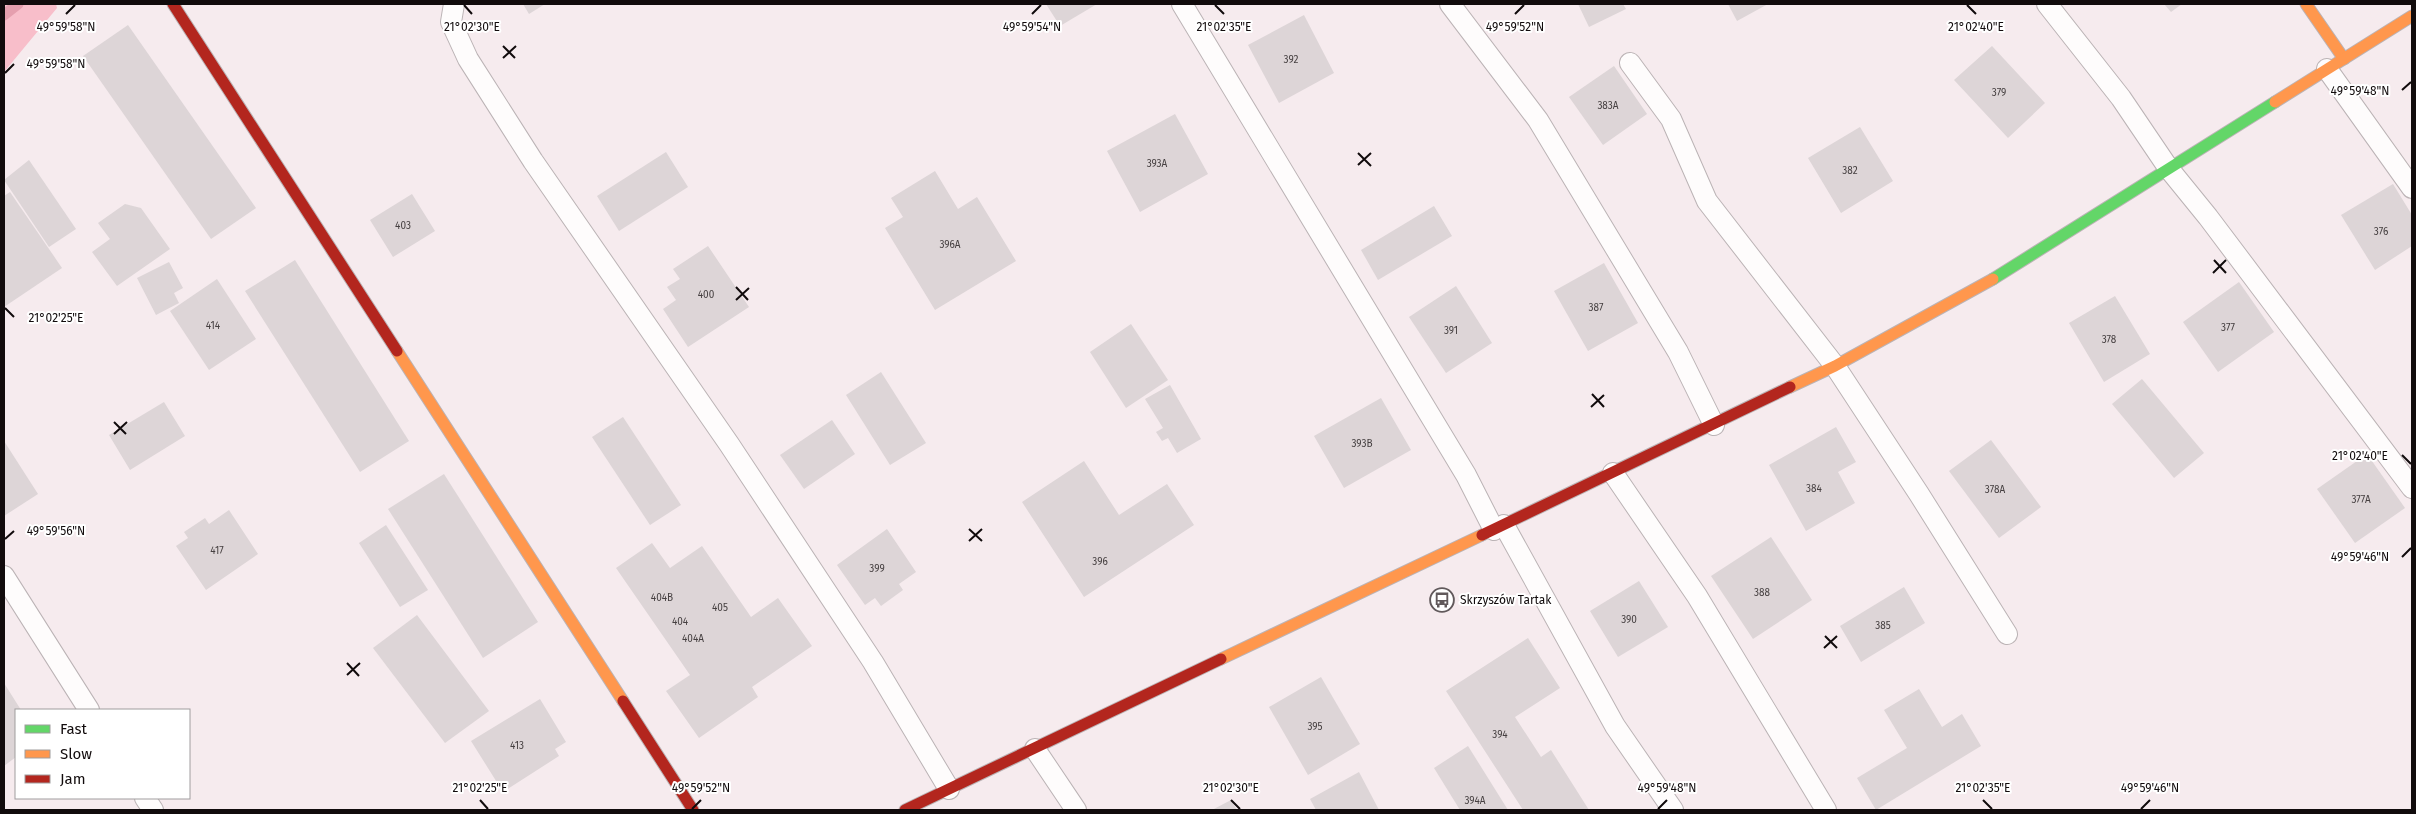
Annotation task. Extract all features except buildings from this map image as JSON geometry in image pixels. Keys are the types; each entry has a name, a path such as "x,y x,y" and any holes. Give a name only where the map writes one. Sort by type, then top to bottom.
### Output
{"street":[{"path":"173,4 693,810"},
{"path":"2306,4 2335,64"},
{"path":"905,810 1835,366 1999,275 2412,16"}],"lane":[{"path":"454,4 451,22 468,59 532,161 767,500 873,662 950,789"},
{"path":"1182,4 1499,527 1615,726 1673,810"},
{"path":"1450,4 1538,120 1678,352 1714,425"},
{"path":"2047,4 2120,98 2169,169 2208,217 2412,488"},
{"path":"1630,63 1671,119 1707,201 1835,366 1919,494 2007,634"},
{"path":"2335,64 2412,188"},
{"path":"1613,473 1697,596 1826,810"},
{"path":"4,576 88,709"},
{"path":"1035,749 1076,810"},
{"path":"146,799 153,810"}],"shaded area":[{"path":"4,4 56,4 57,8 4,72"}],"waterway":[{"path":"4,15 18,4"}],"traffic: fast":[{"path":"1993,279 2275,102"}],"traffic: slow":[{"path":"2306,4 2344,59"},
{"path":"2275,102 2412,16"},
{"path":"1790,387 1835,366 1993,279"},
{"path":"397,351 623,701"},
{"path":"1221,659 1482,535"}],"traffic: jam":[{"path":"173,4 397,351"},
{"path":"1482,535 1790,387"},
{"path":"905,810 1221,659"},
{"path":"623,701 693,810"}],"place":[{"name":"Skrzyszów Tartak","path":"1442,600"}]}
